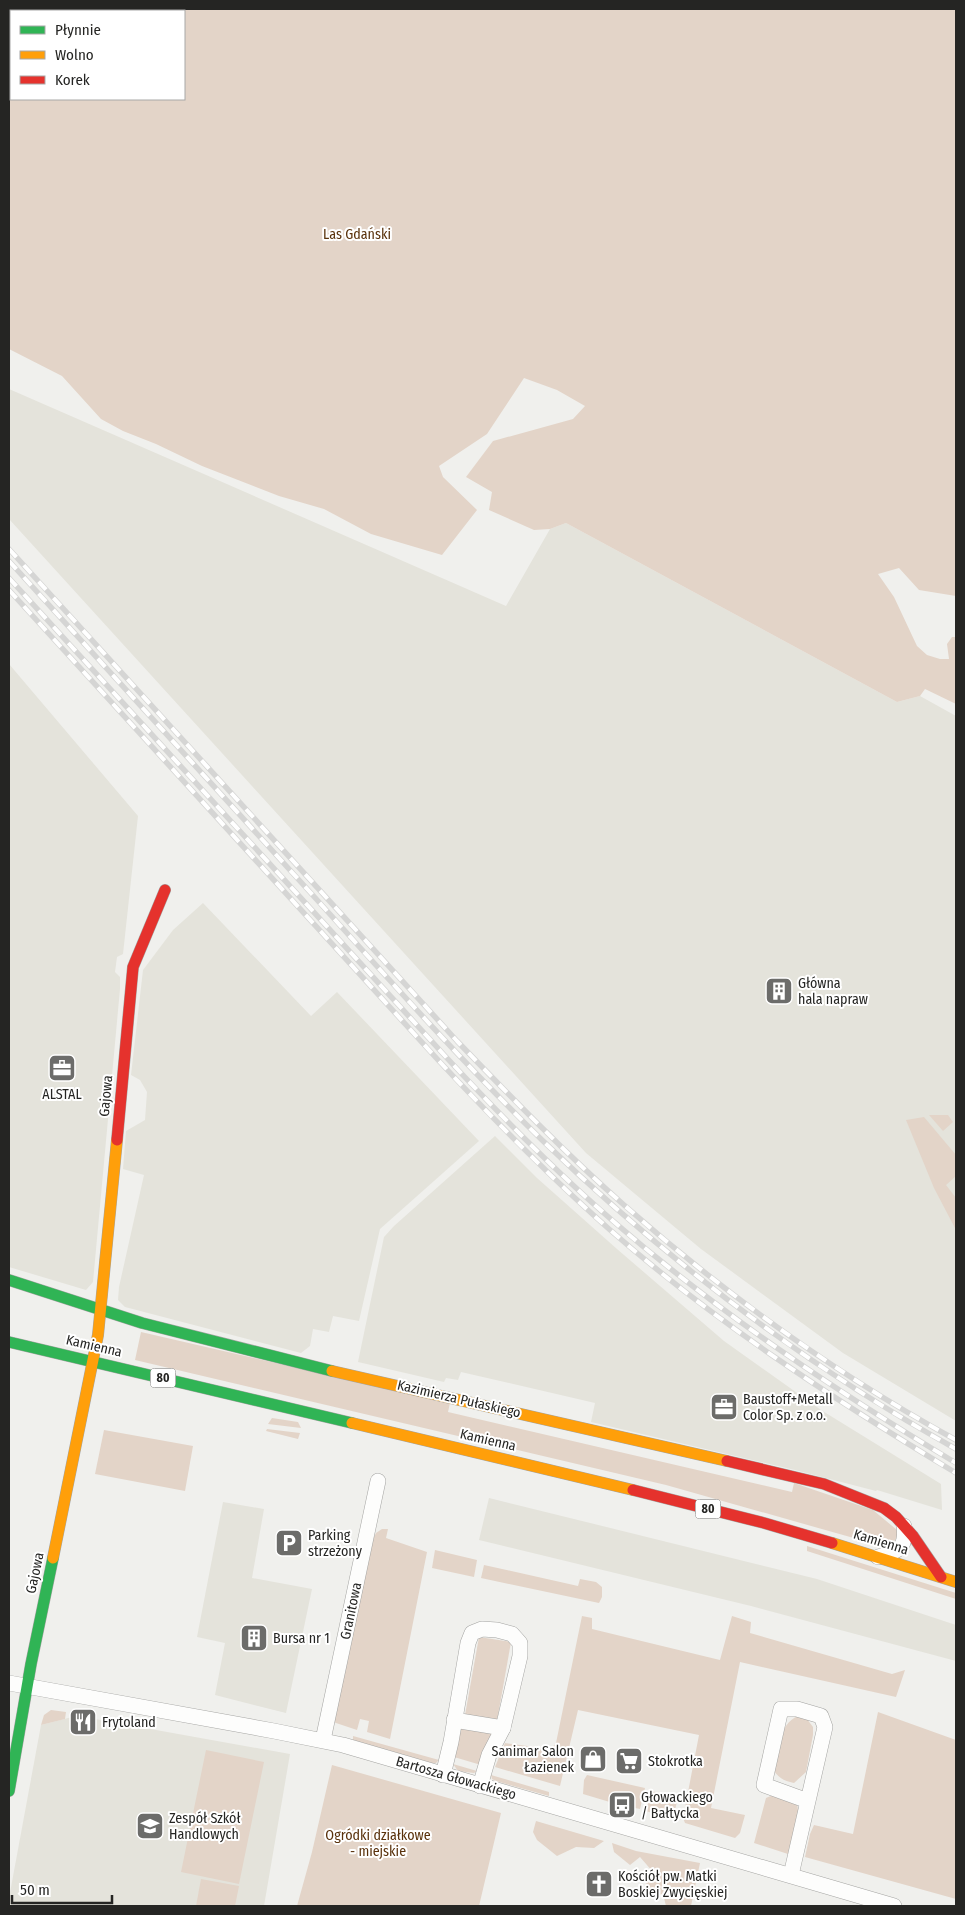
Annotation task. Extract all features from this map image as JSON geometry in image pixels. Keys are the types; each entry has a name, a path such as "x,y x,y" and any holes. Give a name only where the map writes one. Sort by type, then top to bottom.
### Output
{"street":[{"name":"Gajowa","path":"9,1791 27,1687 94,1362 101,1311 133,967 164,890"},
{"name":"Kazimierza Pułaskiego","path":"9,1280 142,1323 315,1367 824,1484 884,1508 904,1526 941,1577"},
{"name":"Kamienna","path":"9,1342 546,1469 764,1523 956,1582"},
{"name":"Granitowa","path":"323,1740 378,1481"},
{"path":"878,1557 891,1554 903,1546 905,1541 904,1526"},
{"path":"443,1775 468,1643 472,1633 482,1629 512,1634 520,1643 520,1656 504,1728 489,1755 480,1786"},
{"name":"Bartosza Głowackiego","path":"9,1683 343,1745 894,1906"},
{"path":"791,1875 825,1727 821,1716 797,1709 780,1708 764,1785 808,1800"},
{"path":"454,1720 504,1728"}],"shaded area":[{"path":"9,389 506,606 550,529 566,523 897,702 920,696 956,716 956,1421 843,1353 701,1249 586,1153 9,519"},
{"path":"9,664 138,816 123,954 117,957 115,972 120,977 120,989 93,1282 86,1290 9,1267"},
{"path":"203,903 311,1016 337,992 479,1141 380,1229 359,1321 333,1316 329,1332 313,1329 310,1346 301,1353 125,1307 118,1300 119,1287 144,1175 123,1169 126,1131 145,1120 147,1092 140,1080 131,1075 143,970 173,930"},
{"path":"495,1136 537,1178 724,1341 821,1410 941,1484 942,1510 877,1490 591,1422 595,1403 461,1372 458,1380 446,1378 444,1382 358,1362 384,1237"},
{"path":"489,1498 817,1579 956,1625 956,1661 751,1606 479,1540"},
{"path":"223,1502 264,1509 252,1578 312,1589 286,1713 215,1695 225,1643 197,1637"},
{"name":"Zespół Szkół Handlowych","path":"72,1717 71,1725 93,1728 95,1719 290,1754 264,1906 9,1906 41,1725"}],"green space":[{"name":"Las Gdański","path":"9,9 956,9 956,596 919,590 899,568 878,574 894,597 917,646 927,655 940,659 949,659 947,644 952,637 956,637 956,704 925,689 920,696 897,702 566,523 550,529 534,530 489,510 492,492 466,477 493,441 573,419 585,406 557,390 524,378 487,434 439,466 443,477 477,510 442,555 371,534 324,509 279,496 202,466 123,431 101,419 62,376 9,349"},
{"path":"929,1115 948,1115 953,1122 943,1131"},
{"path":"924,1117 956,1155 956,1176 946,1185 956,1198 956,1230 934,1188 906,1120"},
{"path":"141,1332 450,1403 448,1412 792,1492 794,1483 873,1510 897,1530 897,1537 893,1543 882,1546 666,1485 135,1360"},
{"path":"272,1418 298,1422 301,1428 268,1424"},
{"path":"267,1429 300,1433 298,1439 266,1431"},
{"path":"104,1430 193,1446 185,1491 95,1474"},
{"path":"382,1529 388,1529 386,1538 427,1552 390,1739 367,1732 369,1721 360,1719 357,1730 333,1722 373,1539 376,1533"},
{"path":"807,1546 956,1593 956,1599 807,1551"},
{"path":"435,1550 477,1560 474,1577 432,1568"},
{"path":"484,1565 578,1586 580,1579 596,1582 602,1587 602,1597 599,1603 481,1578"},
{"path":"582,1616 592,1618 592,1629 720,1660 732,1616 751,1622 750,1633 892,1674 905,1670 896,1697 740,1662 711,1808 745,1815 740,1833 735,1838 685,1823 683,1818 699,1735 578,1710 560,1786 495,1767 505,1743 551,1749 556,1743"},
{"path":"479,1637 511,1642 497,1721 465,1715"},
{"path":"51,1710 66,1712 65,1719 41,1725 44,1715"},
{"path":"878,1712 956,1740 956,1899 805,1857 814,1825 853,1834"},
{"path":"798,1716 807,1719 813,1727 813,1735 806,1772 794,1783 782,1779 773,1770 780,1739 786,1725"},
{"path":"460,1725 494,1734 481,1765 454,1757"},
{"path":"353,1736 439,1760 436,1763 432,1763 353,1740"},
{"path":"206,1750 264,1762 239,1884 181,1872"},
{"path":"453,1764 477,1771 474,1773 458,1771"},
{"name":"Ogródki działkowe - miejskie","path":"332,1765 501,1813 479,1906 297,1906 312,1852"},
{"path":"491,1775 549,1792 549,1796 496,1781 492,1779"},
{"path":"587,1775 645,1788 640,1809 630,1807 630,1803 616,1799 613,1803 583,1794 584,1780"},
{"path":"651,1791 678,1797 673,1819 663,1816 664,1812 656,1810 655,1814 646,1811"},
{"path":"773,1795 797,1803 799,1817 791,1855 754,1843 766,1798"},
{"path":"536,1821 604,1841 594,1848 576,1847 557,1856 537,1840 533,1832"},
{"path":"612,1843 636,1851 700,1863 691,1906 666,1906 663,1894 650,1896 646,1882 653,1872 640,1857 630,1865 614,1852"},
{"path":"201,1879 239,1886 235,1906 196,1906"}],"railway":[{"path":"9,549 457,1041 581,1165 662,1238 784,1332 826,1361 956,1440"},
{"path":"9,561 395,986 453,1049 542,1140 638,1227 739,1308 845,1382 900,1417 956,1449"},
{"path":"9,578 446,1057 569,1182 653,1255 736,1319 867,1408 956,1463"},
{"path":"9,590 439,1061 565,1189 609,1229 691,1297 821,1389 956,1473"}],"traffic: fast":[{"path":"9,1280 142,1323 332,1371"},
{"path":"9,1342 352,1423"},
{"path":"9,1791 31,1664 53,1558"}],"traffic: slow":[{"path":"53,1558 98,1335 117,1140"},
{"path":"332,1371 727,1461"},
{"path":"352,1423 633,1490"},
{"path":"832,1543 956,1582"}],"traffic: jam":[{"path":"117,1140 133,967 165,890"},
{"path":"727,1461 824,1484 884,1508 896,1517 913,1536 941,1577"},
{"path":"633,1490 764,1523 832,1543"}],"place":[{"name":"Główna hala napraw","path":"779,991"},
{"name":"ALSTAL","path":"62,1068"},
{"name":"Baustoff+Metall Color Sp. z o.o.","path":"724,1407"},
{"name":"Parking strzeżony","path":"289,1543"},
{"name":"Bursa nr 1","path":"254,1638"},
{"name":"Frytoland","path":"83,1722"},
{"name":"Sanimar Salon Łazienek","path":"593,1759"},
{"name":"Stokrotka","path":"629,1761"},
{"name":"Głowackiego / Bałtycka","path":"622,1805"},
{"name":"Zespół Szkół Handlowych","path":"150,1826"},
{"name":"Kościół pw. Matki Boskiej Zwycięskiej","path":"599,1884"}]}
